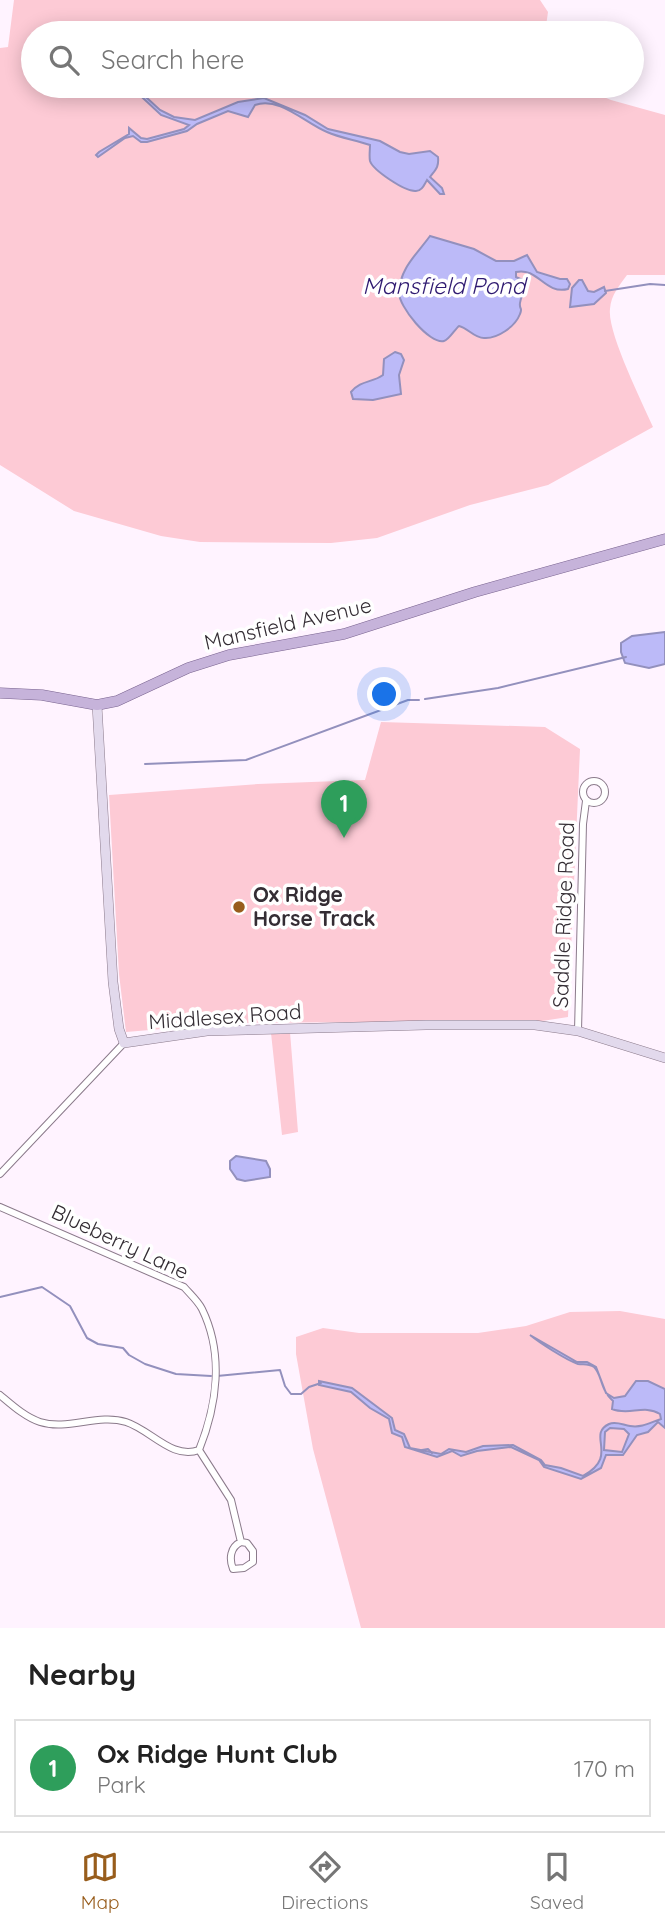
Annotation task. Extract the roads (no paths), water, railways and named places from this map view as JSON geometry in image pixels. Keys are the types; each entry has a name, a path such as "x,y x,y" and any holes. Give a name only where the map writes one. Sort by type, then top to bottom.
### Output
{"main road":[{"name":"Mansfield Avenue","path":"0,693 42,695 97,705 117,701 188,668 229,655 344,634 475,592 665,538"},
{"name":"Middlesex Road","path":"97,705 113,982 119,1029 124,1043 207,1031 535,1025 578,1031 665,1058"}],"street":[{"name":"Saddle Ridge Road","path":"578,1031 586,801"},
{"path":"0,1174 124,1043"},
{"name":"Blueberry Lane","path":"0,1207 184,1287 201,1306 210,1330 216,1394 209,1425 199,1450"},
{"path":"0,1395 28,1417 43,1423 109,1419 128,1422 176,1450 188,1454 199,1450 232,1500 241,1542"},
{"path":"241,1542 247,1543 253,1552 253,1562 244,1568 233,1569 230,1556 234,1547 241,1542"}],"water":[{"path":"143,98 147,98 160,110 174,117 195,120 238,102 264,98 305,115 328,129 380,141 400,152 409,154 430,151 438,160 437,168 430,177 442,188 444,194 440,194 427,180 418,191 397,184 372,165 370,145 327,132 273,104 255,105 248,117 228,111 187,131 147,142 141,142 133,136 125,138 98,157 96,155 129,134 129,128 141,138 147,139 184,129 189,125 161,115"},
{"name":"Mansfield Pond","path":"430,236 474,249 496,261 514,261 527,255 537,272 567,279 570,284 568,289 560,290 530,273 516,272 516,277 525,281 525,284 520,303 521,312 510,328 484,338 459,326 446,340 438,341 423,331 409,315 399,292 406,268"},
{"path":"582,280 588,291 594,292 604,287 606,293 594,304 570,307 572,288"},
{"path":"395,352 401,354 404,360 399,375 401,394 373,400 353,399 351,392 355,388 383,375 384,359"},
{"path":"665,632 665,664 649,668 625,663 621,643 632,636"},
{"path":"236,1156 266,1161 270,1177 245,1181 237,1179 230,1169 230,1161"},
{"path":"530,1335 577,1362 587,1362 596,1367 598,1373 590,1365 573,1362"},
{"path":"319,1381 352,1388 392,1418 395,1430 404,1434 410,1448 441,1454 449,1449 466,1452 483,1446 513,1445 541,1460 545,1465 583,1476 599,1461 600,1434 609,1424 639,1426 661,1419 660,1414 654,1411 612,1409 613,1401 607,1393 614,1398 625,1396 636,1381 648,1381 665,1389 665,1428 658,1422 648,1432 637,1435 623,1455 606,1455 601,1468 581,1479 544,1467 539,1460 511,1447 461,1456 452,1451 437,1457 405,1447 402,1437 392,1433 389,1419 351,1392 319,1385","holes":["610,1428 624,1429 629,1434 622,1452 604,1450 605,1432"]}],"waterway":[{"path":"605,291 650,284 665,285"},
{"path":"425,699 498,688 626,657"},
{"path":"145,764 246,760 408,700 419,700"},
{"path":"0,1297 42,1287 70,1306 87,1338 98,1344 123,1348 129,1355 145,1364 176,1374 211,1376"},
{"path":"217,1376 280,1370 285,1386 291,1394 301,1394 309,1387 321,1383"},
{"path":"422,1450 428,1449 432,1453"}],"place":[{"name":"Ox Ridge Hunt Club","path":"344,838"},
{"name":"Ox Ridge Horse Track","path":"239,907"}]}
